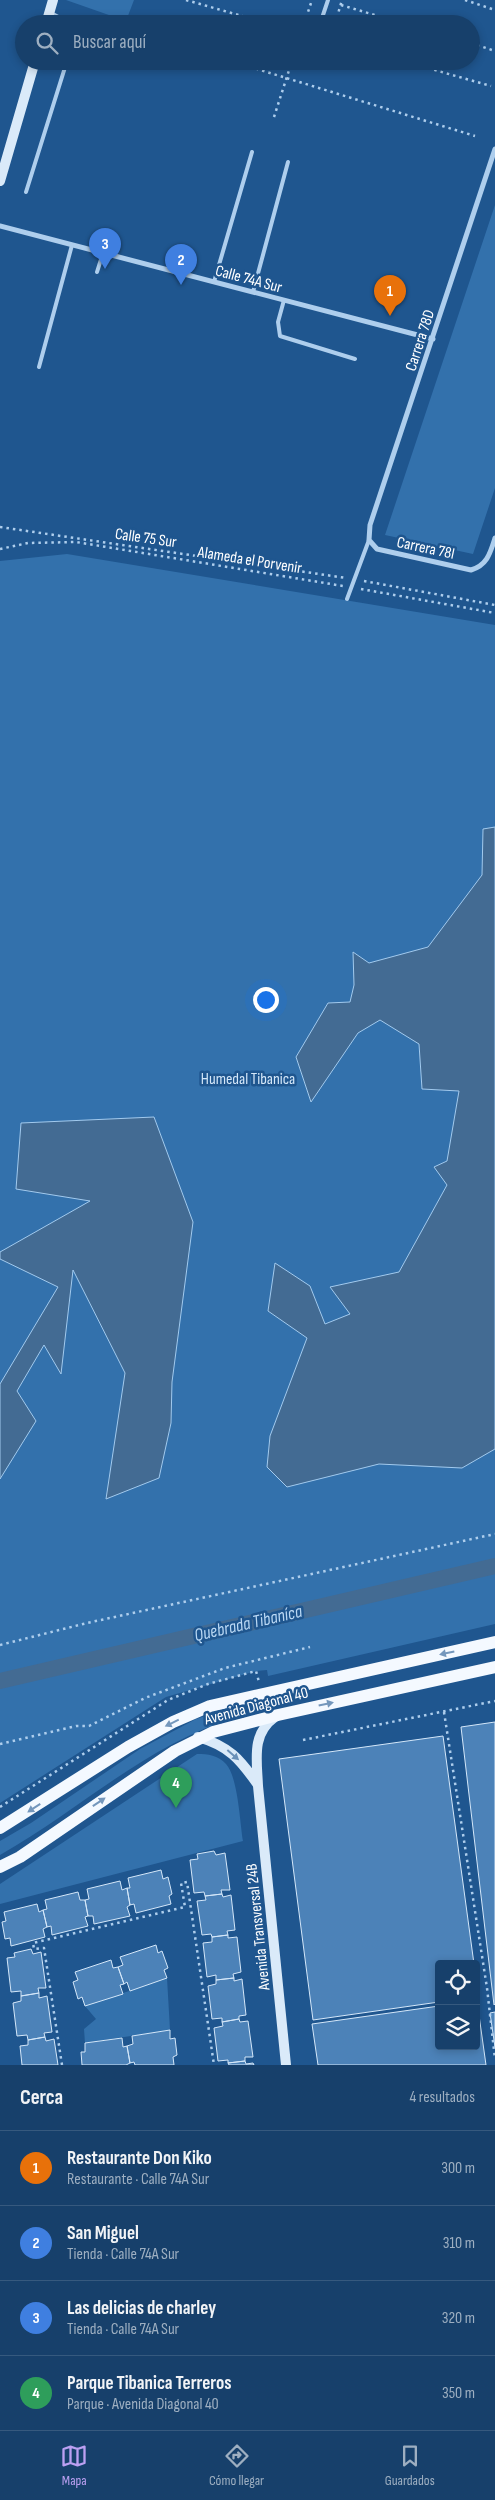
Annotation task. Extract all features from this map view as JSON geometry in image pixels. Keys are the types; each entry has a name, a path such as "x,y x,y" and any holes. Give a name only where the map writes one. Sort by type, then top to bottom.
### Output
{"main road":[{"name":"Avenida Diagonal 40","path":"0,1828 128,1747 173,1722 210,1706 495,1642"},
{"name":"Avenida Diagonal 40","path":"0,1867 20,1857 175,1750 198,1738 278,1715 495,1668"}],"street":[{"path":"48,15 53,0"},
{"path":"0,181 32,70"},
{"name":"Carrera 78D","path":"369,540 370,525 495,149"},
{"name":"Calle 74A Sur","path":"0,226 433,339"},
{"name":"Carrera 78I","path":"369,540 377,549 471,570 482,566 489,556 495,538"},
{"name":"Avenida Transversal 24B","path":"278,1715 266,1724 259,1735 257,1746 258,1786 286,2065"},
{"name":"Avenida Transversal 24B","path":"198,1738 216,1742 231,1752 244,1765 258,1786"}],"lane":[{"path":"323,15 328,0"},
{"path":"49,12 54,15"},
{"path":"26,192 64,70"},
{"path":"214,282 252,152"},
{"path":"253,292 288,162"},
{"path":"39,367 72,245"},
{"path":"98,272 103,253"},
{"path":"284,300 278,322 280,336 355,359"},
{"path":"347,599 369,540"}],"path":[{"path":"186,0 238,15"},
{"path":"307,15 312,0"},
{"path":"338,15 342,0"},
{"path":"465,0 495,10"},
{"path":"341,5 375,15"},
{"path":"480,46 495,50"},
{"path":"260,70 475,136"},
{"path":"274,117 289,70"},
{"path":"435,70 491,86"},
{"name":"Calle 75 Sur","path":"0,527 354,579 495,605"},
{"name":"Alameda el Porvenir","path":"0,550 28,543 76,542 495,613"},
{"path":"0,1645 87,1623 495,1534"},
{"path":"0,1744 76,1726 89,1726 145,1698 226,1668 310,1647"},
{"path":"303,1740 495,1701"},
{"path":"444,1712 487,1988 495,2059"},
{"path":"62,2065 44,1948 34,1949 33,1943 185,1907 180,1883 187,1882 214,2065"}],"green space":[{"path":"66,0 134,0 128,15 109,15"},
{"path":"495,205 495,488 473,554 385,535"},
{"name":"Humedal Tibanica","path":"67,554 495,625 495,1624 268,1676 267,1670 256,1671 166,1697 0,1803 0,561"},
{"path":"236,1706 237,1717 173,1743 0,1855 0,1841 31,1823 140,1749 196,1719"},
{"path":"197,1754 216,1757 223,1761 230,1770 236,1789 243,1841 0,1904 0,1884"},
{"path":"167,1978 170,2030 85,2043 84,2029 96,2019 85,2006"}],"shaded area":[{"path":"495,827 495,1449 462,1468 379,1464 287,1487 267,1467 270,1436 307,1338 268,1311 275,1263 310,1286 325,1324 350,1314 330,1287 399,1272 447,1185 434,1167 447,1161 459,1091 422,1089 419,1044 380,1020 358,1033 311,1102 296,1057 328,1003 350,1002 354,985 353,952 369,963 428,947 482,875 483,829"},
{"path":"154,1117 193,1222 172,1382 171,1423 159,1478 106,1499 125,1373 73,1270 61,1374 44,1345 17,1391 36,1421 0,1479 0,1384 58,1287 0,1259 0,1252 90,1201 16,1189 21,1123"}],"building":[{"path":"495,1722 495,2004 494,2005 461,1727"},
{"path":"443,1736 473,1960 435,1960 435,2003 313,2020 279,1759"},
{"path":"214,1851 216,1855 225,1853 230,1890 221,1890 222,1894 205,1896 204,1892 194,1893 190,1860 198,1859 197,1854"},
{"path":"161,1870 163,1879 168,1877 172,1894 169,1896 171,1904 136,1913 134,1904 130,1905 127,1888 130,1888 128,1878"},
{"path":"120,1881 122,1890 127,1888 130,1905 127,1907 130,1916 94,1924 93,1916 88,1916 85,1900 89,1899 87,1889"},
{"path":"78,1892 80,1900 85,1900 88,1916 85,1917 88,1926 52,1935 51,1926 47,1927 43,1910 47,1909 45,1900"},
{"path":"222,1894 223,1897 231,1895 235,1930 227,1931 228,1935 212,1937 211,1934 202,1935 197,1901 206,1900 205,1896"},
{"path":"37,1904 39,1912 43,1910 47,1927 43,1929 45,1937 11,1946 10,1938 5,1939 2,1922 6,1921 4,1912"},
{"path":"228,1935 228,1938 237,1937 241,1972 233,1974 234,1978 216,1980 216,1975 207,1977 203,1943 212,1942 212,1937"},
{"path":"156,1945 158,1953 162,1951 168,1968 164,1970 167,1978 130,1991 127,1982 124,1984 118,1967 123,1965 120,1957"},
{"path":"31,1949 33,1954 41,1952 46,1988 38,1988 39,1993 21,1996 21,1991 11,1992 7,1958 15,1957 14,1953"},
{"path":"111,1960 113,1968 118,1967 124,1984 120,1985 123,1994 85,2006 82,1997 78,1999 73,1982 78,1980 75,1972"},
{"path":"234,1978 234,1981 242,1979 246,2015 239,2016 239,2019 222,2022 222,2018 212,2019 208,1986 216,1984 216,1980"},
{"path":"39,1993 39,1998 47,1996 52,2032 44,2033 45,2037 28,2040 27,2035 17,2036 13,2003 21,2001 21,1996"},
{"path":"435,2007 435,2050 480,2050 480,2022 486,2065 318,2065 312,2024"},
{"path":"495,2012 495,2047 490,2013"},
{"path":"239,2019 240,2022 248,2021 253,2057 245,2057 245,2061 228,2063 228,2060 218,2061 214,2028 223,2026 222,2022"},
{"path":"170,2030 170,2039 175,2038 177,2055 173,2057 174,2065 135,2065 134,2062 130,2063 127,2046 133,2044 132,2036"},
{"path":"45,2037 46,2041 54,2039 58,2065 22,2065 20,2046 28,2045 28,2040"},
{"path":"122,2038 123,2047 127,2046 130,2063 126,2065 82,2065 81,2052 85,2052 85,2043"},
{"path":"245,2061 246,2064 253,2063 254,2065 229,2065 228,2063"}],"waterway":[{"name":"Quebrada Tibaníca","path":"0,1681 495,1566"}],"place":[{"name":"Las delicias de charley","path":"105,269"},
{"name":"San Miguel","path":"181,285"},
{"name":"Restaurante Don Kiko","path":"390,316"},
{"name":"Parque Tibanica Terreros","path":"176,1808"}]}
